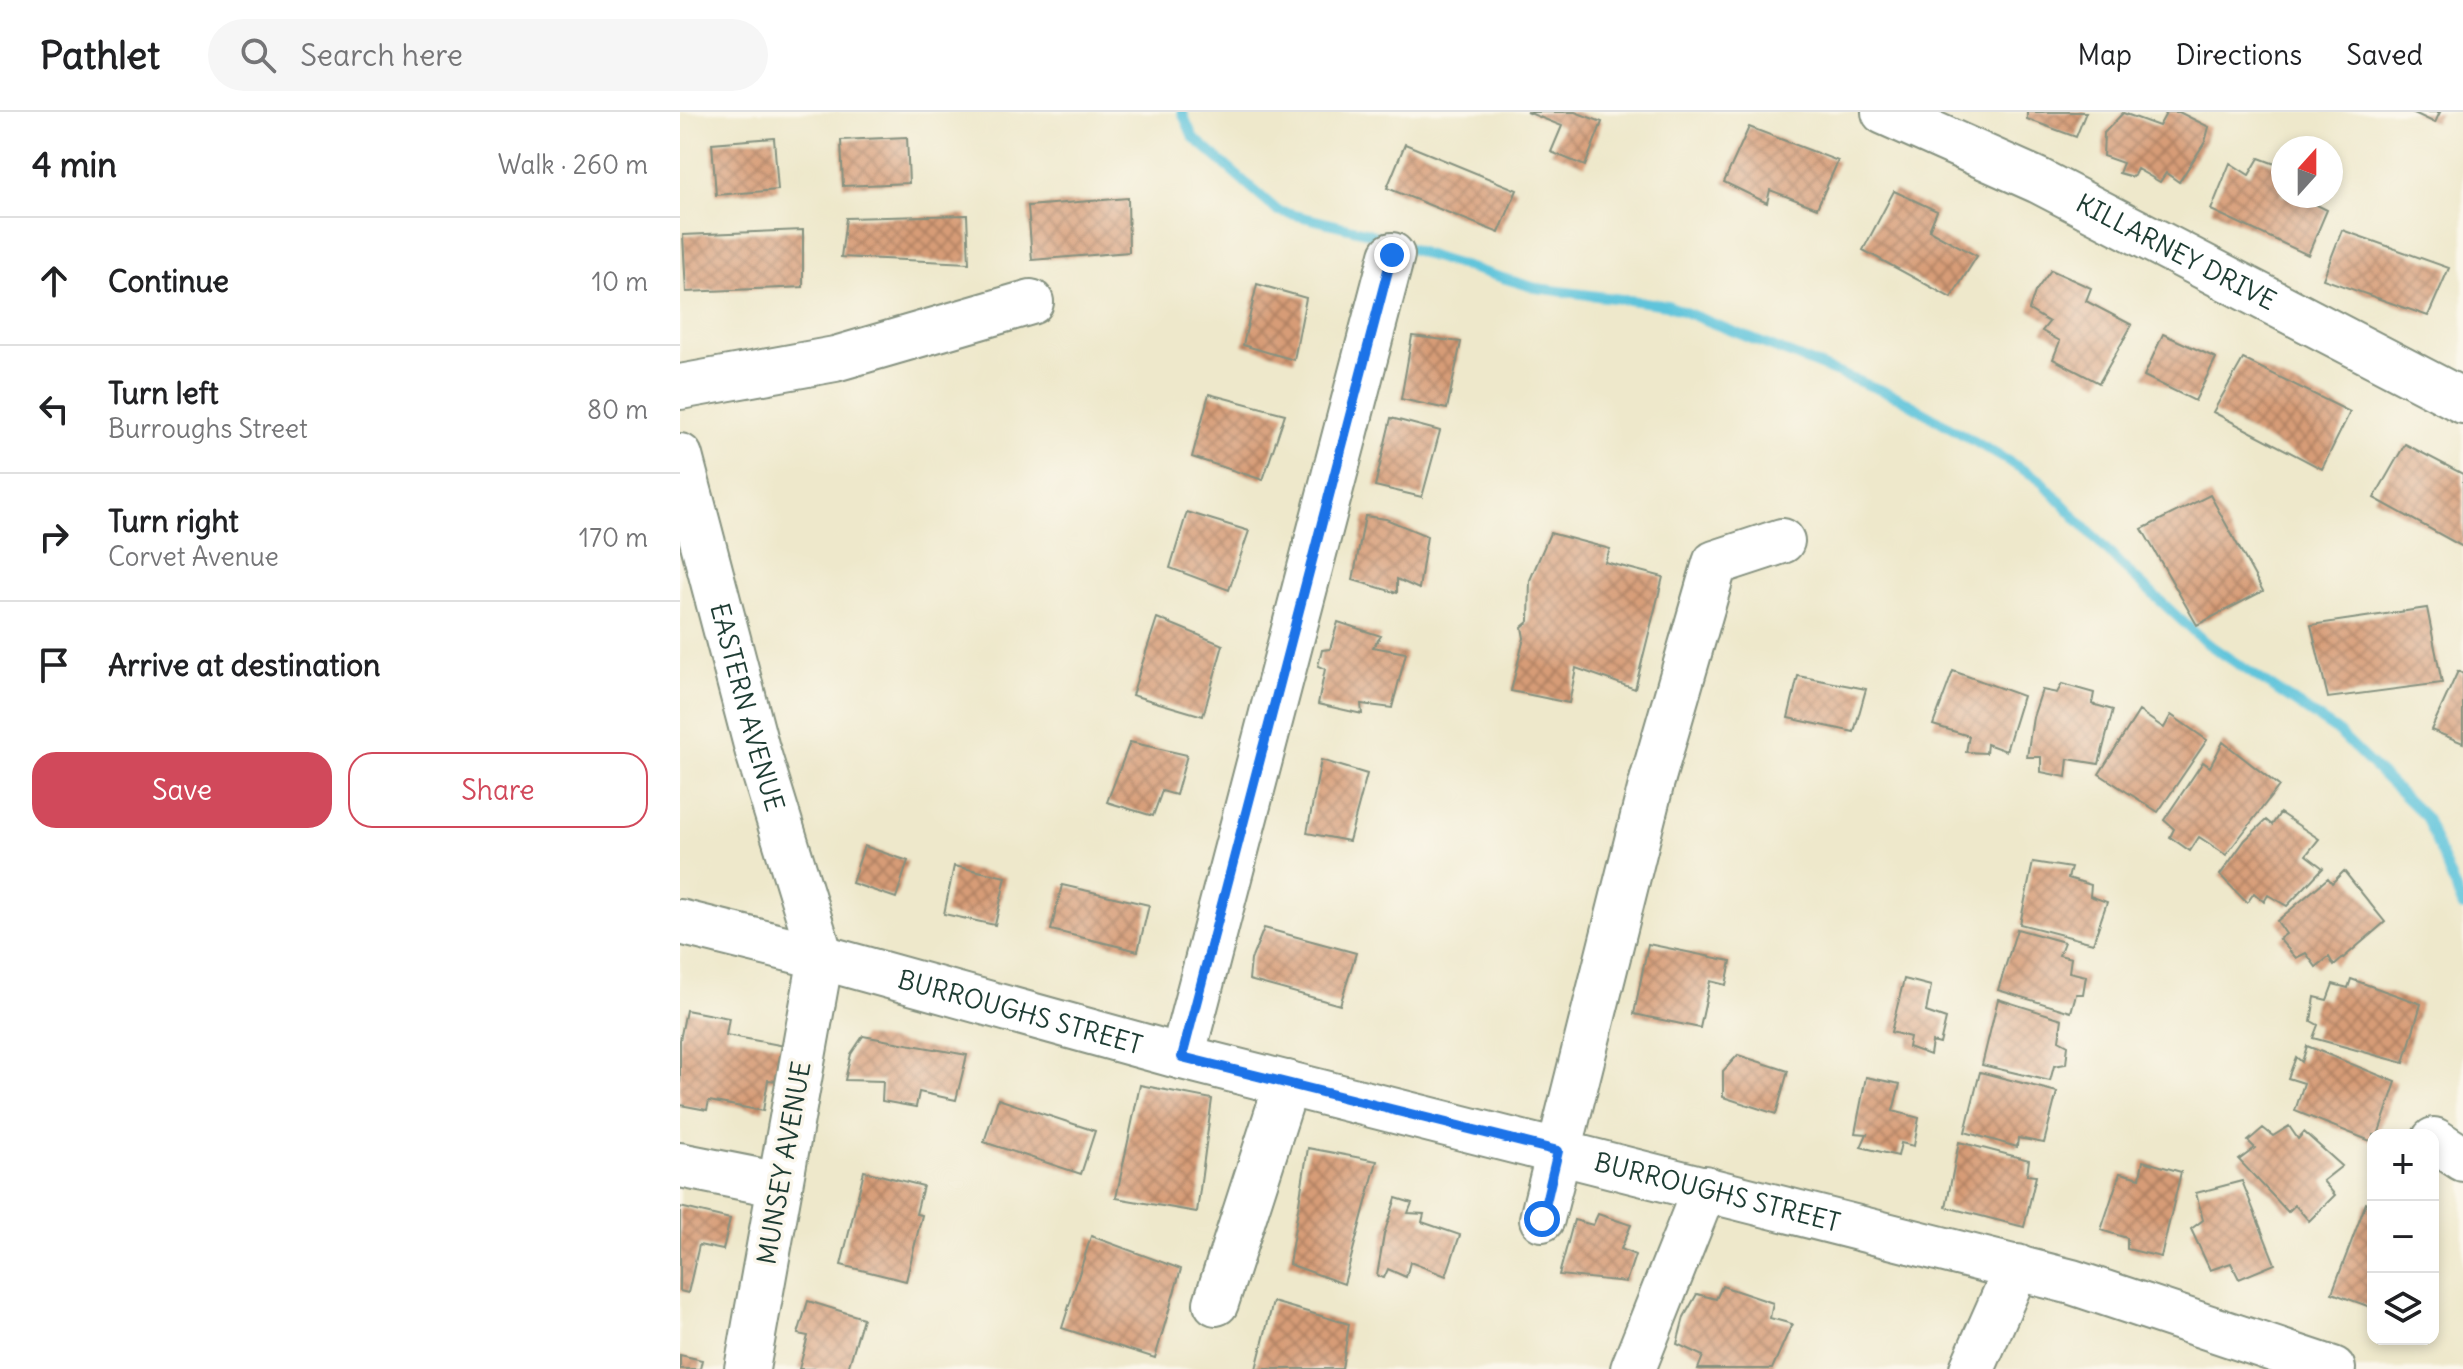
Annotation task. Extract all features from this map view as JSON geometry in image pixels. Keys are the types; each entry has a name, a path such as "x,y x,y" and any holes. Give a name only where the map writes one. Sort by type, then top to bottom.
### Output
{"street":[{"name":"KILLARNEY DRIVE","path":"1884,112 2039,181 2463,401"},
{"path":"1182,1057 1392,255"},
{"path":"680,387 835,359 1031,302"},
{"name":"EASTERN AVENUE","path":"680,456 757,749 821,957"},
{"path":"1542,1219 1652,781 1715,563 1782,541"},
{"name":"BURROUGHS STREET","path":"680,922 821,957 1182,1057 2017,1267 2072,1282 2333,1369"},
{"name":"MUNSEY AVENUE","path":"747,1369 821,957"},
{"path":"1216,1303 1287,1083"},
{"path":"680,1165 780,1185"},
{"path":"1633,1369 1705,1188"},
{"path":"1972,1369 2017,1267"}],"building":[{"path":"1527,112 1575,112 1602,122 1585,166 1551,152 1562,126"},
{"path":"2027,112 2086,112 2076,137 2027,119"},
{"path":"2167,112 2179,112 2209,127 2205,142 2179,182 2166,173 2160,182 2137,169 2133,177 2119,173 2123,163 2103,156 2104,133 2123,113 2159,126"},
{"path":"2412,112 2440,112 2435,123"},
{"path":"1749,127 1838,161 1817,208 1770,190 1767,203 1724,182"},
{"path":"907,137 909,183 843,186 841,140"},
{"path":"774,138 778,190 716,195 712,143"},
{"path":"1405,144 1517,190 1499,233 1387,188"},
{"path":"2259,158 2271,162 2271,208 2327,210 2308,255 2211,210 2230,163 2249,175"},
{"path":"1894,191 1937,211 1929,230 1977,256 1951,298 1863,250"},
{"path":"1128,198 1129,252 1032,260 1028,206"},
{"path":"967,215 969,263 841,257 846,218"},
{"path":"803,230 803,287 686,292 683,235"},
{"path":"2342,230 2449,268 2428,316 2323,279"},
{"path":"2051,270 2091,288 2086,301 2132,325 2099,383 2053,359 2060,341 2042,331 2049,322 2029,310 2035,292"},
{"path":"1257,284 1306,298 1294,360 1243,345"},
{"path":"2163,334 2216,358 2195,401 2144,376"},
{"path":"1412,336 1461,342 1447,409 1401,399"},
{"path":"2243,359 2350,412 2322,469 2213,412"},
{"path":"1209,394 1285,414 1263,480 1192,457"},
{"path":"1391,418 1440,431 1422,497 1375,486"},
{"path":"2405,444 2463,474 2463,547 2374,498"},
{"path":"2210,495 2263,591 2197,625 2142,529"},
{"path":"1187,512 1249,531 1229,590 1170,568"},
{"path":"1365,516 1386,519 1427,536 1419,589 1397,579 1397,593 1353,580"},
{"path":"1550,533 1610,549 1605,562 1663,577 1635,689 1576,668 1569,703 1511,691 1524,638 1522,627 1529,621 1530,580"},
{"path":"2427,608 2442,683 2328,698 2311,625"},
{"path":"1157,618 1223,645 1203,716 1132,695"},
{"path":"1338,622 1381,636 1373,647 1406,653 1392,708 1361,704 1362,714 1318,704 1325,669 1318,666 1322,650 1330,649"},
{"path":"1953,671 2023,696 2006,751 1987,744 1986,753 1966,752 1969,736 1933,725"},
{"path":"2458,671 2463,674 2463,743 2431,730"},
{"path":"1798,676 1866,689 1854,732 1788,718"},
{"path":"2062,684 2094,693 2092,704 2113,710 2099,764 2068,759 2066,777 2041,772 2041,757 2027,757 2033,717 2042,690 2057,693"},
{"path":"2139,711 2164,728 2171,715 2207,740 2158,812 2099,774"},
{"path":"1130,742 1187,755 1176,795 1162,791 1153,816 1107,802"},
{"path":"2223,742 2279,786 2226,855 2199,837 2190,851 2170,837 2174,829 2164,820 2203,762 2210,767"},
{"path":"1321,760 1367,774 1349,841 1307,833"},
{"path":"2280,813 2319,839 2306,855 2323,868 2287,906 2268,895 2264,902 2254,893 2247,903 2220,875 2245,840 2266,820 2272,825"},
{"path":"864,846 908,861 896,898 852,883"},
{"path":"2033,862 2071,868 2068,878 2091,885 2090,896 2107,902 2093,943 2020,924"},
{"path":"954,866 1006,877 995,925 944,914"},
{"path":"2344,871 2385,922 2334,966 2329,957 2316,967 2306,953 2296,958 2279,939 2286,934 2277,921 2328,878 2332,883"},
{"path":"1062,885 1149,905 1138,951 1051,930"},
{"path":"1264,928 1356,953 1340,1005 1249,980 1251,960"},
{"path":"2017,929 2064,942 2059,955 2071,958 2069,972 2086,976 2083,994 2076,994 2071,1012 1998,990"},
{"path":"1648,944 1731,961 1726,985 1710,981 1700,1028 1634,1014"},
{"path":"1904,979 1931,986 1926,1012 1946,1019 1940,1044 1932,1042 1930,1055 1908,1047 1910,1037 1891,1032"},
{"path":"2351,979 2421,1004 2404,1063 2313,1038 2318,1025 2311,1021 2315,997 2327,1000 2333,984 2348,988"},
{"path":"1998,999 2062,1019 2059,1040 2068,1045 2066,1064 2054,1066 2050,1081 1982,1065"},
{"path":"686,1010 729,1018 726,1035 785,1046 778,1081 768,1080 763,1111 709,1101 707,1110 680,1105 680,1040"},
{"path":"863,1036 967,1055 956,1100 919,1092 916,1107 882,1101 883,1081 845,1080 851,1054"},
{"path":"2307,1046 2396,1082 2380,1129 2367,1129 2367,1140 2295,1111 2304,1083 2288,1078 2296,1057 2302,1062"},
{"path":"1738,1055 1788,1071 1776,1114 1723,1097 1723,1071"},
{"path":"1980,1072 2057,1092 2044,1143 2018,1138 2017,1147 1965,1132"},
{"path":"1866,1077 1900,1084 1893,1111 1919,1118 1914,1146 1901,1143 1898,1156 1861,1147 1867,1134 1855,1133"},
{"path":"1140,1085 1212,1099 1197,1212 1116,1198"},
{"path":"998,1099 1095,1131 1081,1174 984,1142"},
{"path":"2289,1126 2298,1139 2304,1132 2342,1166 2323,1181 2335,1195 2309,1221 2295,1205 2288,1212 2239,1160 2255,1148 2248,1141 2263,1128 2273,1136"},
{"path":"1959,1142 2029,1160 2027,1175 2036,1176 2024,1227 1946,1207"},
{"path":"1308,1148 1377,1161 1344,1284 1289,1264"},
{"path":"2143,1161 2181,1172 2161,1257 2127,1249 2127,1238 2101,1230 2120,1173 2140,1178"},
{"path":"864,1171 923,1186 916,1214 922,1215 906,1281 841,1265"},
{"path":"2242,1181 2275,1264 2239,1279 2231,1263 2210,1270 2191,1229 2203,1220 2196,1193"},
{"path":"1396,1198 1412,1203 1408,1213 1424,1214 1422,1222 1460,1235 1446,1276 1410,1262 1406,1277 1388,1269 1384,1278 1377,1276 1384,1234"},
{"path":"2366,1203 2367,1203 2367,1306 2332,1293"},
{"path":"680,1207 730,1219 723,1250 699,1245 688,1293 680,1291"},
{"path":"1598,1214 1631,1225 1621,1249 1635,1255 1626,1282 1559,1275 1574,1220 1593,1225"},
{"path":"1091,1236 1181,1269 1155,1358 1062,1328"},
{"path":"1722,1286 1773,1303 1770,1318 1792,1324 1772,1369 1698,1369 1703,1356 1677,1344 1684,1317 1697,1294 1716,1299"},
{"path":"808,1301 863,1318 848,1369 799,1369 808,1336 798,1334"},
{"path":"1273,1302 1349,1324 1342,1369 1256,1369"},
{"path":"680,1355 702,1360 700,1369 680,1369"}],"waterway":[{"path":"1182,112 1193,137 1278,211 1365,232 1433,257 1536,288 1667,305 1898,397 2039,479 2120,564 2205,642 2336,730 2426,818 2463,907"}],"route":[{"path":"1392,255 1182,1057 1558,1151 1542,1219"}]}
